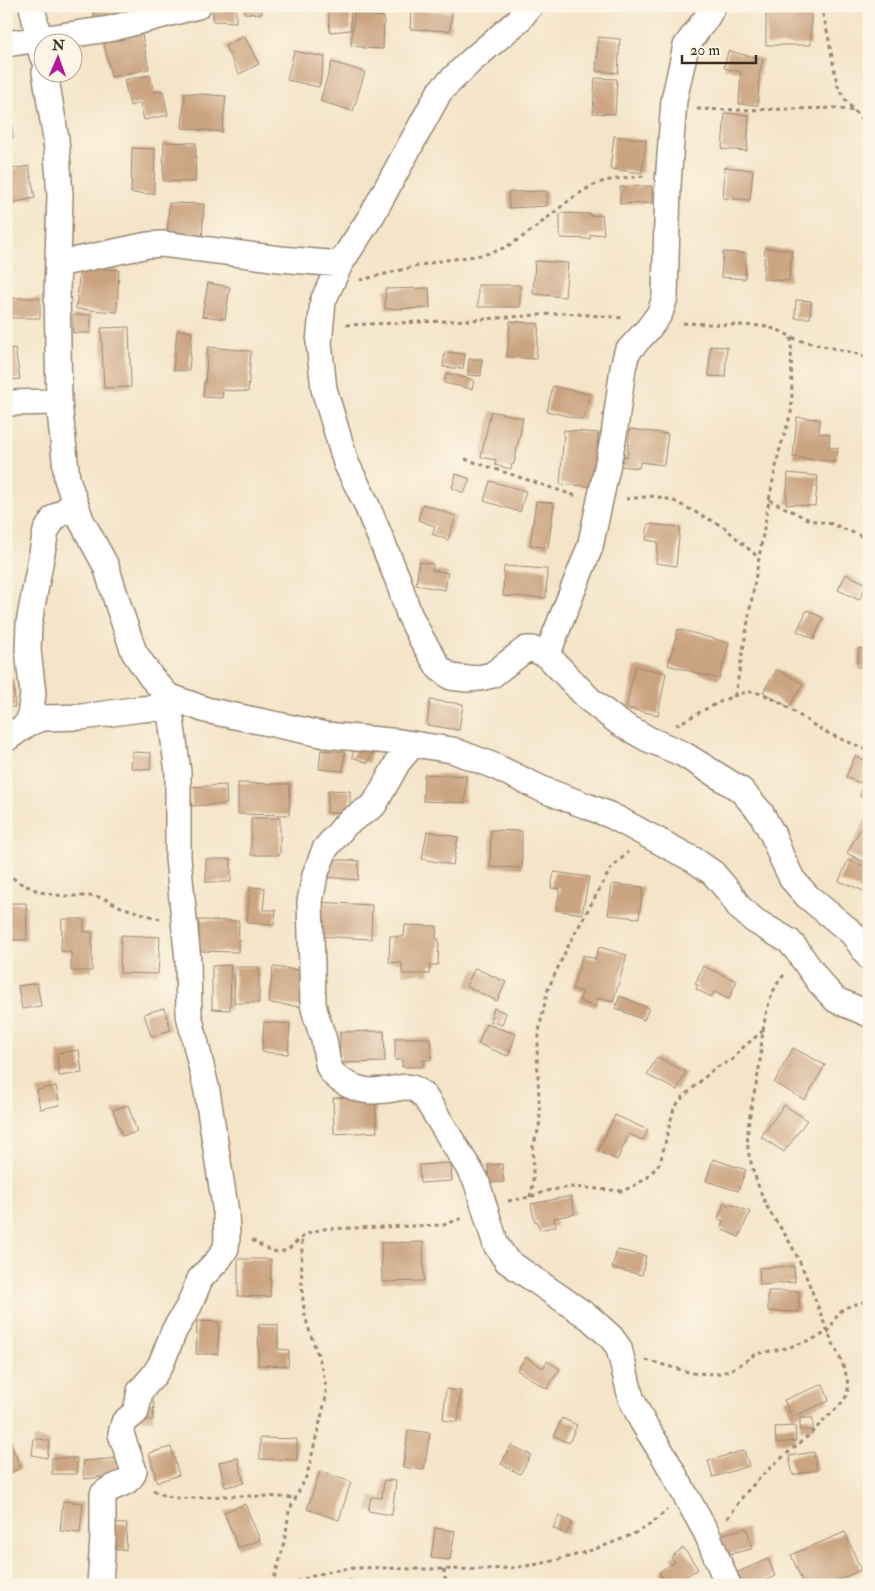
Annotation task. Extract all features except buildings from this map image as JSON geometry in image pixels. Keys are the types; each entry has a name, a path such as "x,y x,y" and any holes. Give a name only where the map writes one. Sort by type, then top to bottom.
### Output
{"street":[{"path":"32,6 38,32"},
{"path":"82,37 198,6"},
{"path":"530,6 518,21 472,60 440,91 372,215 340,264 323,301 318,343 324,389 346,463 365,501 398,580 409,614 439,668 451,677 479,678 492,675 526,649 547,654 590,700 618,722 648,739 684,754 741,790 761,813 773,835 792,879 807,896 860,927 869,957"},
{"path":"547,654 590,547 614,435 627,352 660,313 665,297 669,172 674,109 681,63 686,46 713,6"},
{"path":"6,44 32,47"},
{"path":"47,82 56,139 60,196 58,264 59,402 67,479 81,520 106,566 134,652 169,701 178,772 178,858 188,961 189,1015 207,1090 226,1213 226,1248 219,1259 200,1279 189,1306 174,1331 161,1364 140,1391 136,1412 124,1422 121,1434 134,1471 130,1479 108,1489 103,1494 100,1585"},
{"path":"58,264 148,245 162,244 263,257 340,264"},
{"path":"6,403 59,402"},
{"path":"29,723 33,694 28,650 29,623 46,531 54,518 75,504"},
{"path":"6,739 29,723 43,718 82,717 141,709 169,701 326,735 452,750 494,766 544,790 604,813 694,860 713,873 740,908 755,921 789,941 820,983 836,1000 869,1014"},
{"path":"412,744 398,762 374,805 347,823 325,848 314,875 310,902 313,1003 329,1067 336,1076 351,1085 371,1091 403,1087 418,1090 425,1097 476,1180 496,1244 507,1260 590,1318 611,1337 620,1353 631,1398 642,1421 707,1534 728,1585"}],"path":[{"path":"821,6 837,84 846,102 867,123 869,128"},
{"path":"674,109 835,108 854,111"},
{"path":"329,288 500,249 524,235 562,205 592,186 608,180 669,172"},
{"path":"320,326 470,320 565,313 695,324 763,326 778,330 792,337 858,354 869,359"},
{"path":"735,696 769,500 779,452 791,413 792,337"},
{"path":"465,459 599,504 654,496 672,500 724,527 759,558"},
{"path":"769,500 810,520 832,524 869,539"},
{"path":"648,739 735,696 749,692 760,694 785,706 818,728 869,751"},
{"path":"530,1196 533,1185 533,1145 540,1121 537,1055 540,1025 548,989 568,946 610,870 624,854 648,836"},
{"path":"6,873 20,883 40,892 63,896 94,896 140,914 185,926"},
{"path":"707,1534 732,1514 754,1483 778,1460 810,1435 832,1410 845,1401 848,1392 845,1372 801,1264 766,1205 748,1151 750,1119 772,992 781,978 802,957"},
{"path":"226,1213 236,1229 250,1239 273,1251 282,1251 293,1246 302,1237 322,1230 443,1225 484,1207 550,1190 572,1187 622,1191 647,1178 660,1163 674,1108 682,1098 715,1068 732,1060 740,1050 764,1030"},
{"path":"272,1585 286,1532 289,1511 307,1475 326,1397 326,1387 306,1318 302,1273 302,1237"},
{"path":"620,1353 692,1373 716,1374 728,1371 744,1363 755,1354 787,1348 828,1332 838,1314 844,1308 869,1300"},
{"path":"134,1471 146,1486 160,1494 175,1499 226,1496 295,1498"},
{"path":"289,1585 305,1578 334,1570 364,1568 508,1568 543,1563 619,1540 645,1528 686,1496"},
{"path":"444,1569 446,1585"}]}
